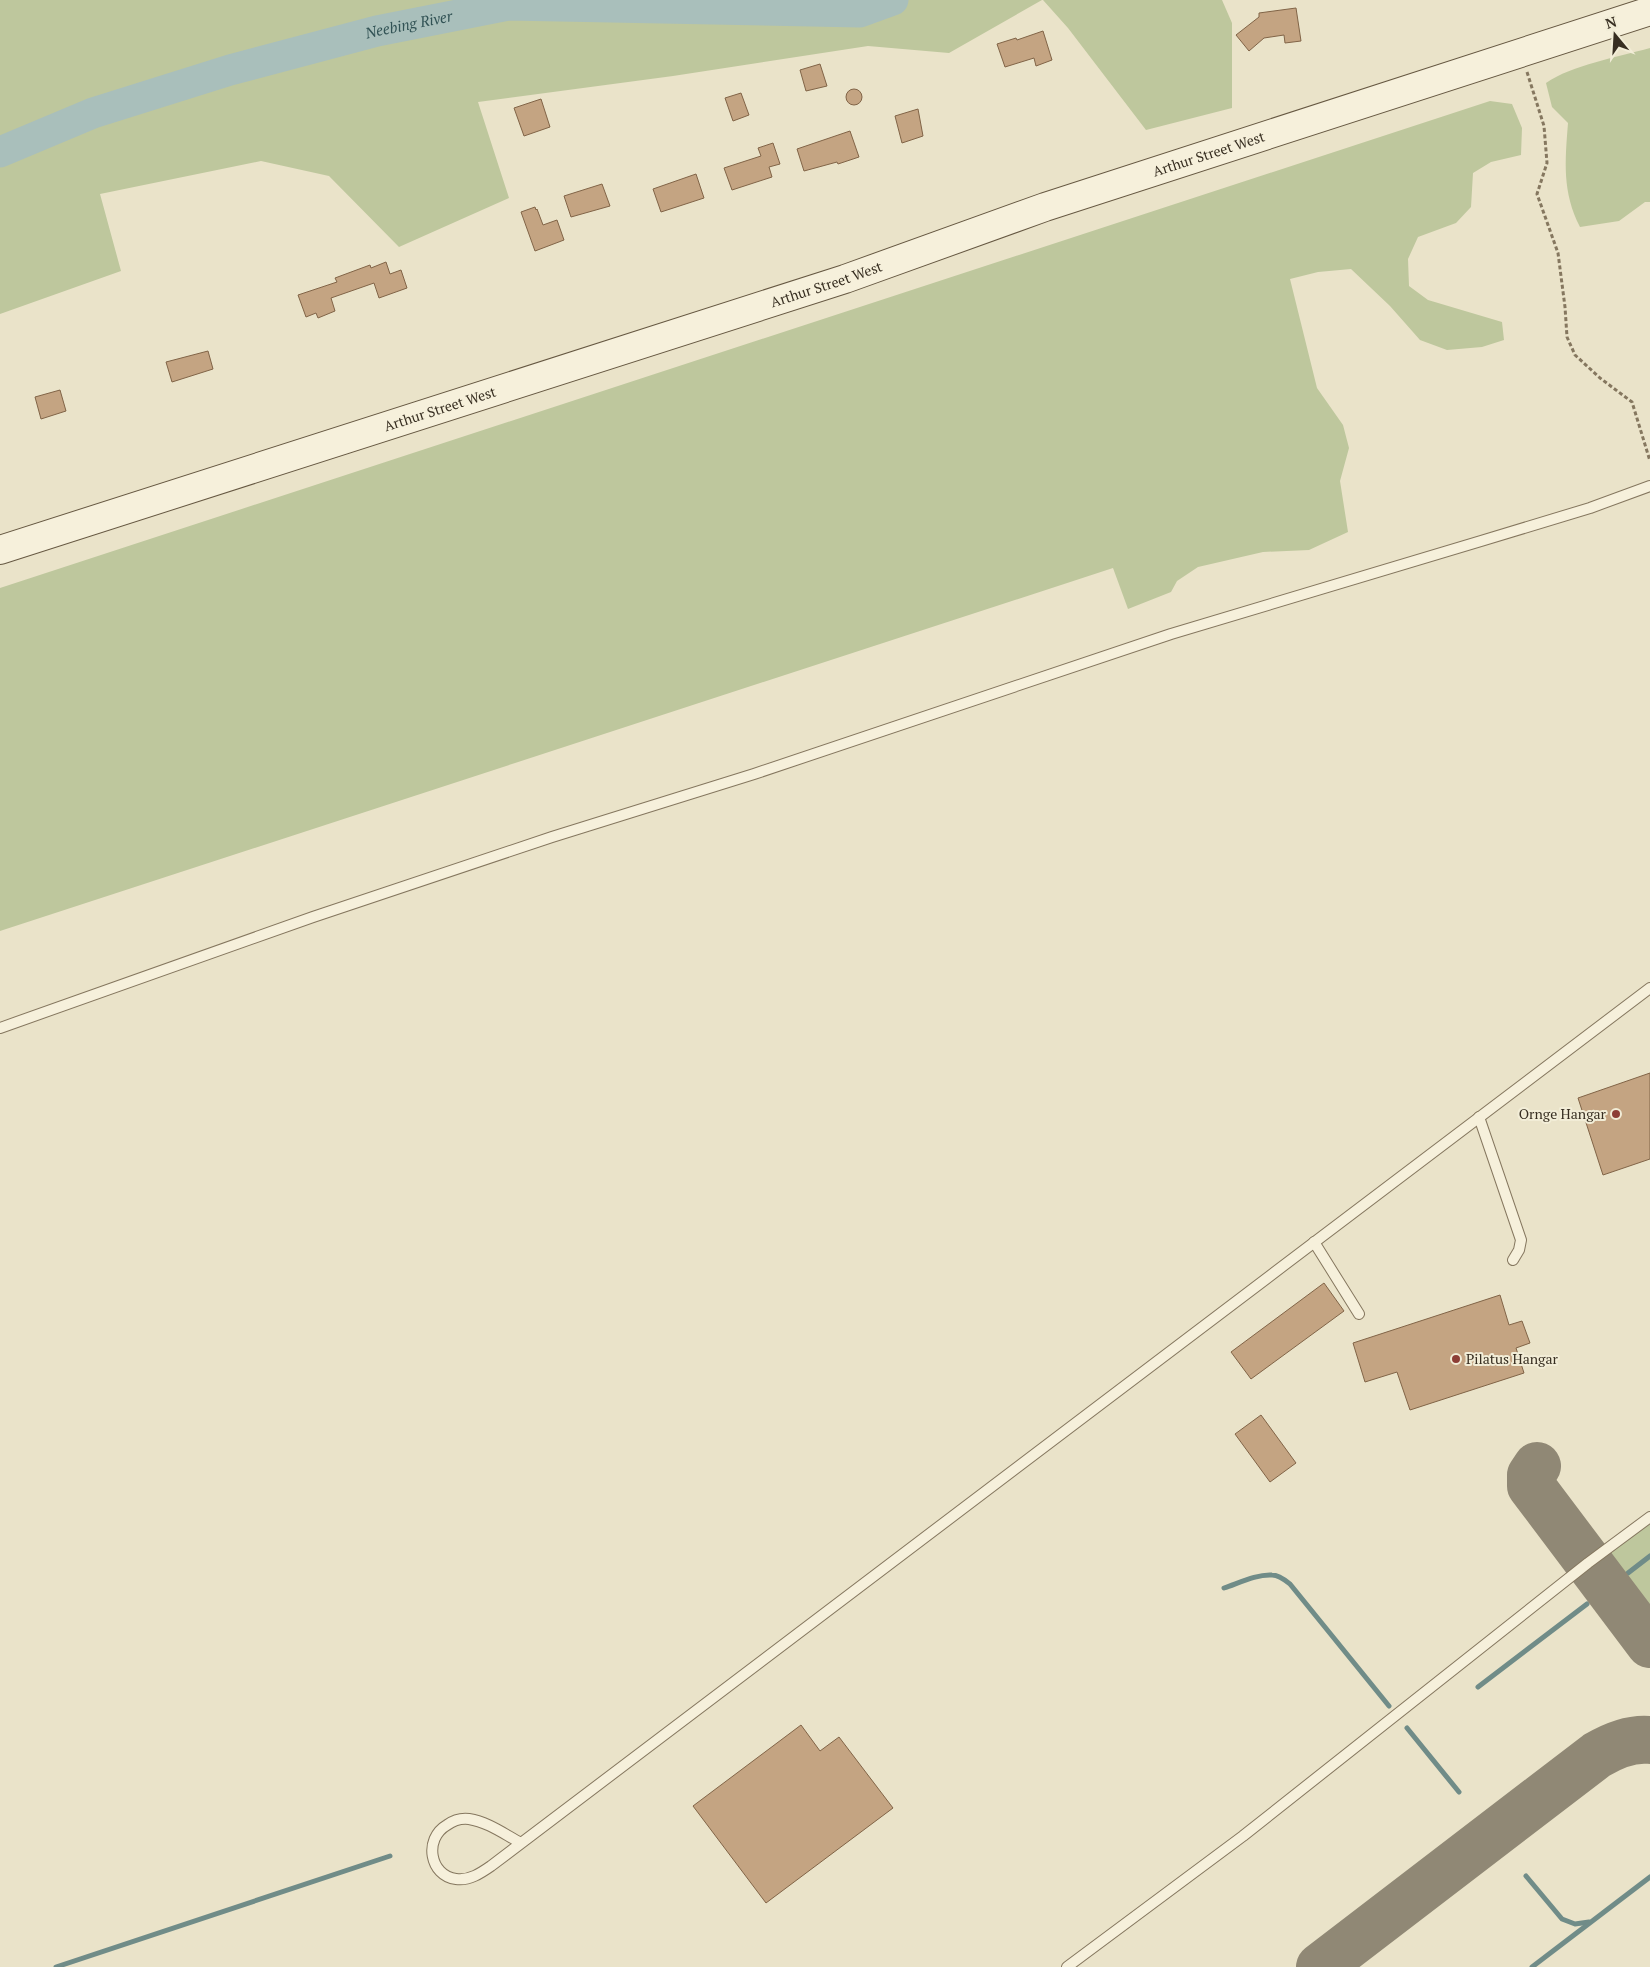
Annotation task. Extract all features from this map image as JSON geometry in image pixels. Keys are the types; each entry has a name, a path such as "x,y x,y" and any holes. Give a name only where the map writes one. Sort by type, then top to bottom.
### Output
{"main road":[{"name":"Arthur Street West","path":"0,550 845,279 1045,207 1650,11"}],"lane":[{"path":"0,1028 331,911 552,837 754,774 1171,634 1490,539 1590,508 1650,486"},
{"path":"521,1843 489,1825 467,1819 457,1819 435,1835 432,1850 433,1859 438,1868 446,1875 456,1879 469,1878 486,1870 1650,988"},
{"path":"1479,1117 1521,1240 1519,1250 1513,1260"},
{"path":"1314,1242 1358,1314"},
{"path":"1067,1967 1244,1836 1650,1517"}],"path":[{"path":"1520,53 1544,126 1548,163 1537,194 1558,253 1567,337 1575,354 1600,378 1632,402 1650,461"}],"green space":[{"path":"0,0 1042,0 949,53 868,46 673,76 478,102 509,198 399,247 329,176 261,161 100,194 121,271 0,314"},
{"path":"1043,0 1222,0 1232,23 1232,108 1146,130 1068,28"},
{"path":"1650,48 1650,202 1645,202 1619,221 1580,227 1570,201 1566,176 1568,123 1552,107 1546,83 1582,66"},
{"path":"1490,101 1512,104 1522,128 1521,155 1491,162 1473,173 1471,207 1456,223 1418,237 1408,259 1409,286 1428,300 1502,322 1504,340 1482,347 1447,350 1420,340 1390,306 1351,269 1318,272 1290,279 1317,388 1343,425 1349,448 1340,481 1348,532 1309,550 1263,552 1198,567 1177,581 1171,592 1128,609 1113,568 0,931 0,588"},
{"path":"1650,1524 1650,1615 1606,1556"}],"building":[{"path":"1296,8 1301,41 1285,43 1284,35 1264,38 1249,51 1236,35 1259,17 1259,13"},
{"path":"1043,31 1052,60 1036,66 1034,58 1005,67 997,44 1016,38 1017,40"},
{"path":"820,64 827,86 806,91 800,70"},
{"path":"854,89 862,97 854,105 846,97"},
{"path":"741,93 749,115 733,121 725,98"},
{"path":"541,99 550,127 524,136 514,108"},
{"path":"918,109 923,136 902,143 895,116"},
{"path":"850,131 859,157 838,164 837,162 804,171 797,149"},
{"path":"773,143 780,164 769,167 772,177 732,190 724,168 761,156 758,148"},
{"path":"696,174 704,198 661,212 653,189"},
{"path":"602,184 610,206 571,217 564,196"},
{"path":"535,207 543,225 557,220 564,240 535,251 521,212"},
{"path":"386,262 390,274 401,270 407,288 379,298 374,283 331,298 335,311 318,318 316,313 306,317 298,295 337,282 335,278 370,265 371,268"},
{"path":"208,351 213,369 172,382 166,362"},
{"path":"60,390 66,411 41,419 35,397"},
{"name":"Ornge Hangar","path":"1650,1073 1650,1159 1603,1175 1578,1098"},
{"path":"1324,1283 1344,1311 1251,1379 1231,1352"},
{"name":"Pilatus Hangar","path":"1500,1295 1509,1325 1522,1321 1530,1343 1516,1348 1524,1373 1410,1410 1397,1372 1365,1382 1353,1343"},
{"path":"1261,1415 1296,1463 1270,1482 1235,1434"},
{"path":"801,1725 820,1751 839,1737 893,1808 766,1903 693,1806"}],"waterway":[{"name":"Neebing River","path":"0,152 93,113 230,70 377,31 508,5 860,12 893,0"},
{"path":"1628,1573 1650,1556"},
{"path":"1224,1588 1248,1579 1266,1575 1275,1575 1284,1579 1389,1706"},
{"path":"1478,1687 1587,1604"},
{"path":"1407,1728 1459,1792"},
{"path":"56,1967 390,1856"},
{"path":"1526,1876 1562,1919 1575,1924 1589,1922"},
{"path":"1532,1967 1650,1877"}],"taxiway":[{"path":"1537,1466 1531,1475 1531,1486 1650,1644"},
{"path":"1320,1967 1597,1755 1623,1743 1636,1740 1650,1740"}],"place":[{"name":"Ornge Hangar","path":"1616,1114"},
{"name":"Pilatus Hangar","path":"1456,1359"}]}
